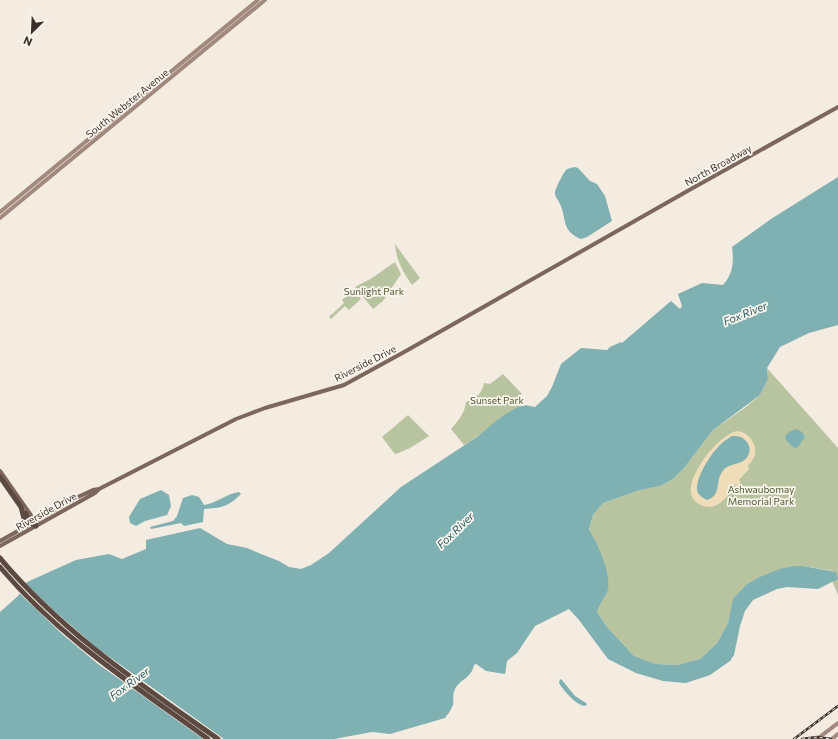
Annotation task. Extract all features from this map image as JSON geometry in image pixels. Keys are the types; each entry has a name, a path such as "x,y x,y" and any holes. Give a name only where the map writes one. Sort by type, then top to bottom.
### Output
{"highway":[{"path":"0,477 34,523"},
{"path":"21,507 26,526"},
{"path":"0,558 31,593 87,644 218,739"},
{"path":"0,567 46,616 84,648 208,739"}],"main road":[{"name":"South Webster Avenue","path":"0,218 258,0"},
{"name":"South Webster Avenue","path":"0,212 55,170 265,0"},
{"name":"North Broadway","path":"606,237 838,107"},
{"name":"Riverside Drive","path":"0,541 26,526 95,493 99,489 236,419 265,408 344,385 400,355 606,237"},
{"path":"0,471 34,523"},
{"name":"Riverside Drive","path":"0,546 34,523"},
{"path":"817,739 838,724"},
{"path":"832,739 838,734"}],"green space":[{"path":"395,244 420,278 412,285 400,266"},
{"name":"Sunlight Park","path":"395,262 401,274 383,301 373,309 355,287 372,278"},
{"path":"354,290 361,299 349,310 345,306 331,319 329,317 344,303 342,300"},
{"name":"Ashwaubomay Memorial Park","path":"767,368 838,448 838,595 832,581 833,571 803,566 793,566 734,599 728,623 717,643 700,659 677,665 656,664 634,656 607,627 597,612 598,606 605,597 607,573 594,538 589,531 593,515 603,503 640,490 660,486 673,479 684,468 713,430 746,407 760,395 768,379"},
{"name":"Sunset Park","path":"503,374 522,394 515,401 520,407 505,415 464,445 451,429 463,413 466,402 478,395 482,390 484,383 490,384"},
{"path":"408,415 429,436 410,448 396,454 382,437"}],"sand":[{"path":"737,431 745,433 755,446 755,454 748,466 749,469 739,480 741,482 738,486 735,485 729,494 717,505 707,507 701,505 692,498 691,494 691,486 694,477 705,457 713,448 729,434"}],"water":[{"path":"575,167 578,168 590,181 597,184 605,196 612,221 587,237 581,239 575,236 567,228 562,209 555,194 561,177 566,170"},
{"name":"Fox River","path":"838,177 838,325 809,333 780,347 767,368 768,379 760,395 713,430 684,468 673,479 660,486 640,490 603,503 593,515 589,530 603,559 608,575 608,589 597,612 607,627 634,656 656,664 677,665 700,659 717,643 728,623 733,599 747,584 760,577 780,569 793,566 803,566 836,572 838,579 818,589 787,587 777,589 753,600 745,611 740,626 734,655 730,661 710,675 686,683 663,681 636,673 608,659 569,609 535,626 517,653 507,661 505,674 486,671 476,664 474,665 471,673 457,685 453,695 453,705 445,718 390,734 372,732 334,739 0,739 0,612 18,596 27,582 76,560 109,554 122,559 146,549 146,540 200,528 227,544 247,548 279,561 289,567 301,569 311,565 329,553 401,487 477,437 504,415 518,407 525,405 535,407 547,396 561,364 581,348 607,350 610,347 621,342 622,343 671,301 680,309 682,306 678,294 702,283 723,285 729,277 732,268 732,247 771,219"},
{"path":"797,429 802,432 805,437 795,449 785,437 789,432"},
{"path":"732,436 741,437 747,442 750,449 749,453 744,460 729,466 722,472 715,495 707,500 701,496 697,490 699,478 705,465 714,452 723,442"},
{"path":"161,490 169,495 171,506 167,515 145,521 136,526 130,523 129,517 140,499"},
{"path":"239,492 241,494 228,504 220,507 204,509 203,522 184,526 181,523 151,529 150,527 173,521 177,516 183,498 192,495 199,497 204,505"},
{"path":"560,679 575,696 587,705 581,705 570,697 559,683"}],"pier":[{"path":"24,582 97,648 224,739 203,739 98,664 62,634 18,592"}],"railway":[{"path":"794,739 838,706"},
{"path":"802,739 817,737 831,739"}]}
